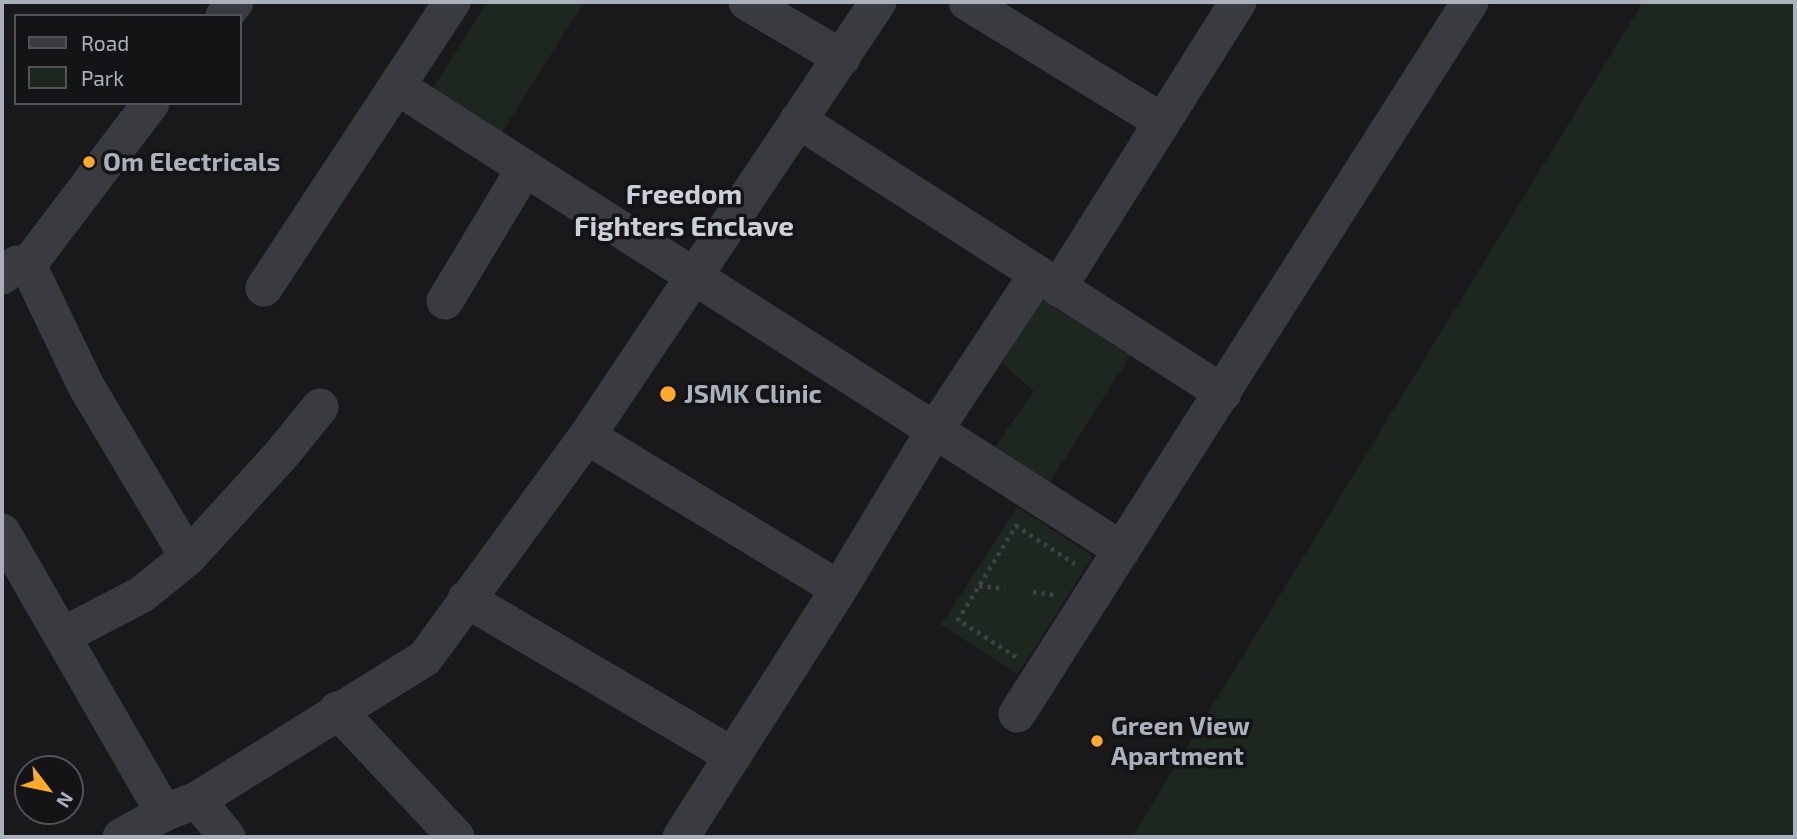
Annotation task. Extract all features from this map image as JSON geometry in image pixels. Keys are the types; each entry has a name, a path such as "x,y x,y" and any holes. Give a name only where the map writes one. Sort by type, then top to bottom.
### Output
{"street":[{"path":"264,288 452,2"},
{"path":"747,2 842,58"},
{"path":"121,837 181,807 425,658 587,436 696,278 878,2"},
{"path":"967,2 1161,121"},
{"path":"681,837 839,589 933,431 1048,282 1161,121 1238,2"},
{"path":"1017,713 1470,2"},
{"path":"398,87 1122,550"},
{"path":"149,105 15,271 188,557"},
{"path":"798,121 1223,393"},
{"path":"445,301 525,168"},
{"path":"62,636 141,595 188,557 281,455 320,407"},
{"path":"587,436 839,589"},
{"path":"2,532 62,636 181,807 226,837"},
{"path":"466,599 733,756"},
{"path":"337,710 456,837"}],"path":[{"path":"1023,647 1017,657 958,620 1016,526 1075,564"},
{"path":"1069,574 1078,556"},
{"path":"1049,606 1062,585"},
{"path":"979,586 1005,589"},
{"path":"1033,592 1055,596"}],"green space":[{"path":"487,2 584,2 501,134 432,90"},
{"path":"1643,2 1795,2 1795,837 1132,837"},
{"path":"1040,298 1130,356 1048,485 993,450 1034,391 1002,363"},
{"path":"1017,507 1093,556 1018,674 941,625"}],"place":[{"name":"Om Electricals","path":"89,162"},
{"name":"JSMK Clinic","path":"668,394"},
{"name":"Green View Apartment","path":"1097,741"}],"district":[{"name":"Freedom Fighters Enclave","path":"684,211"}]}
